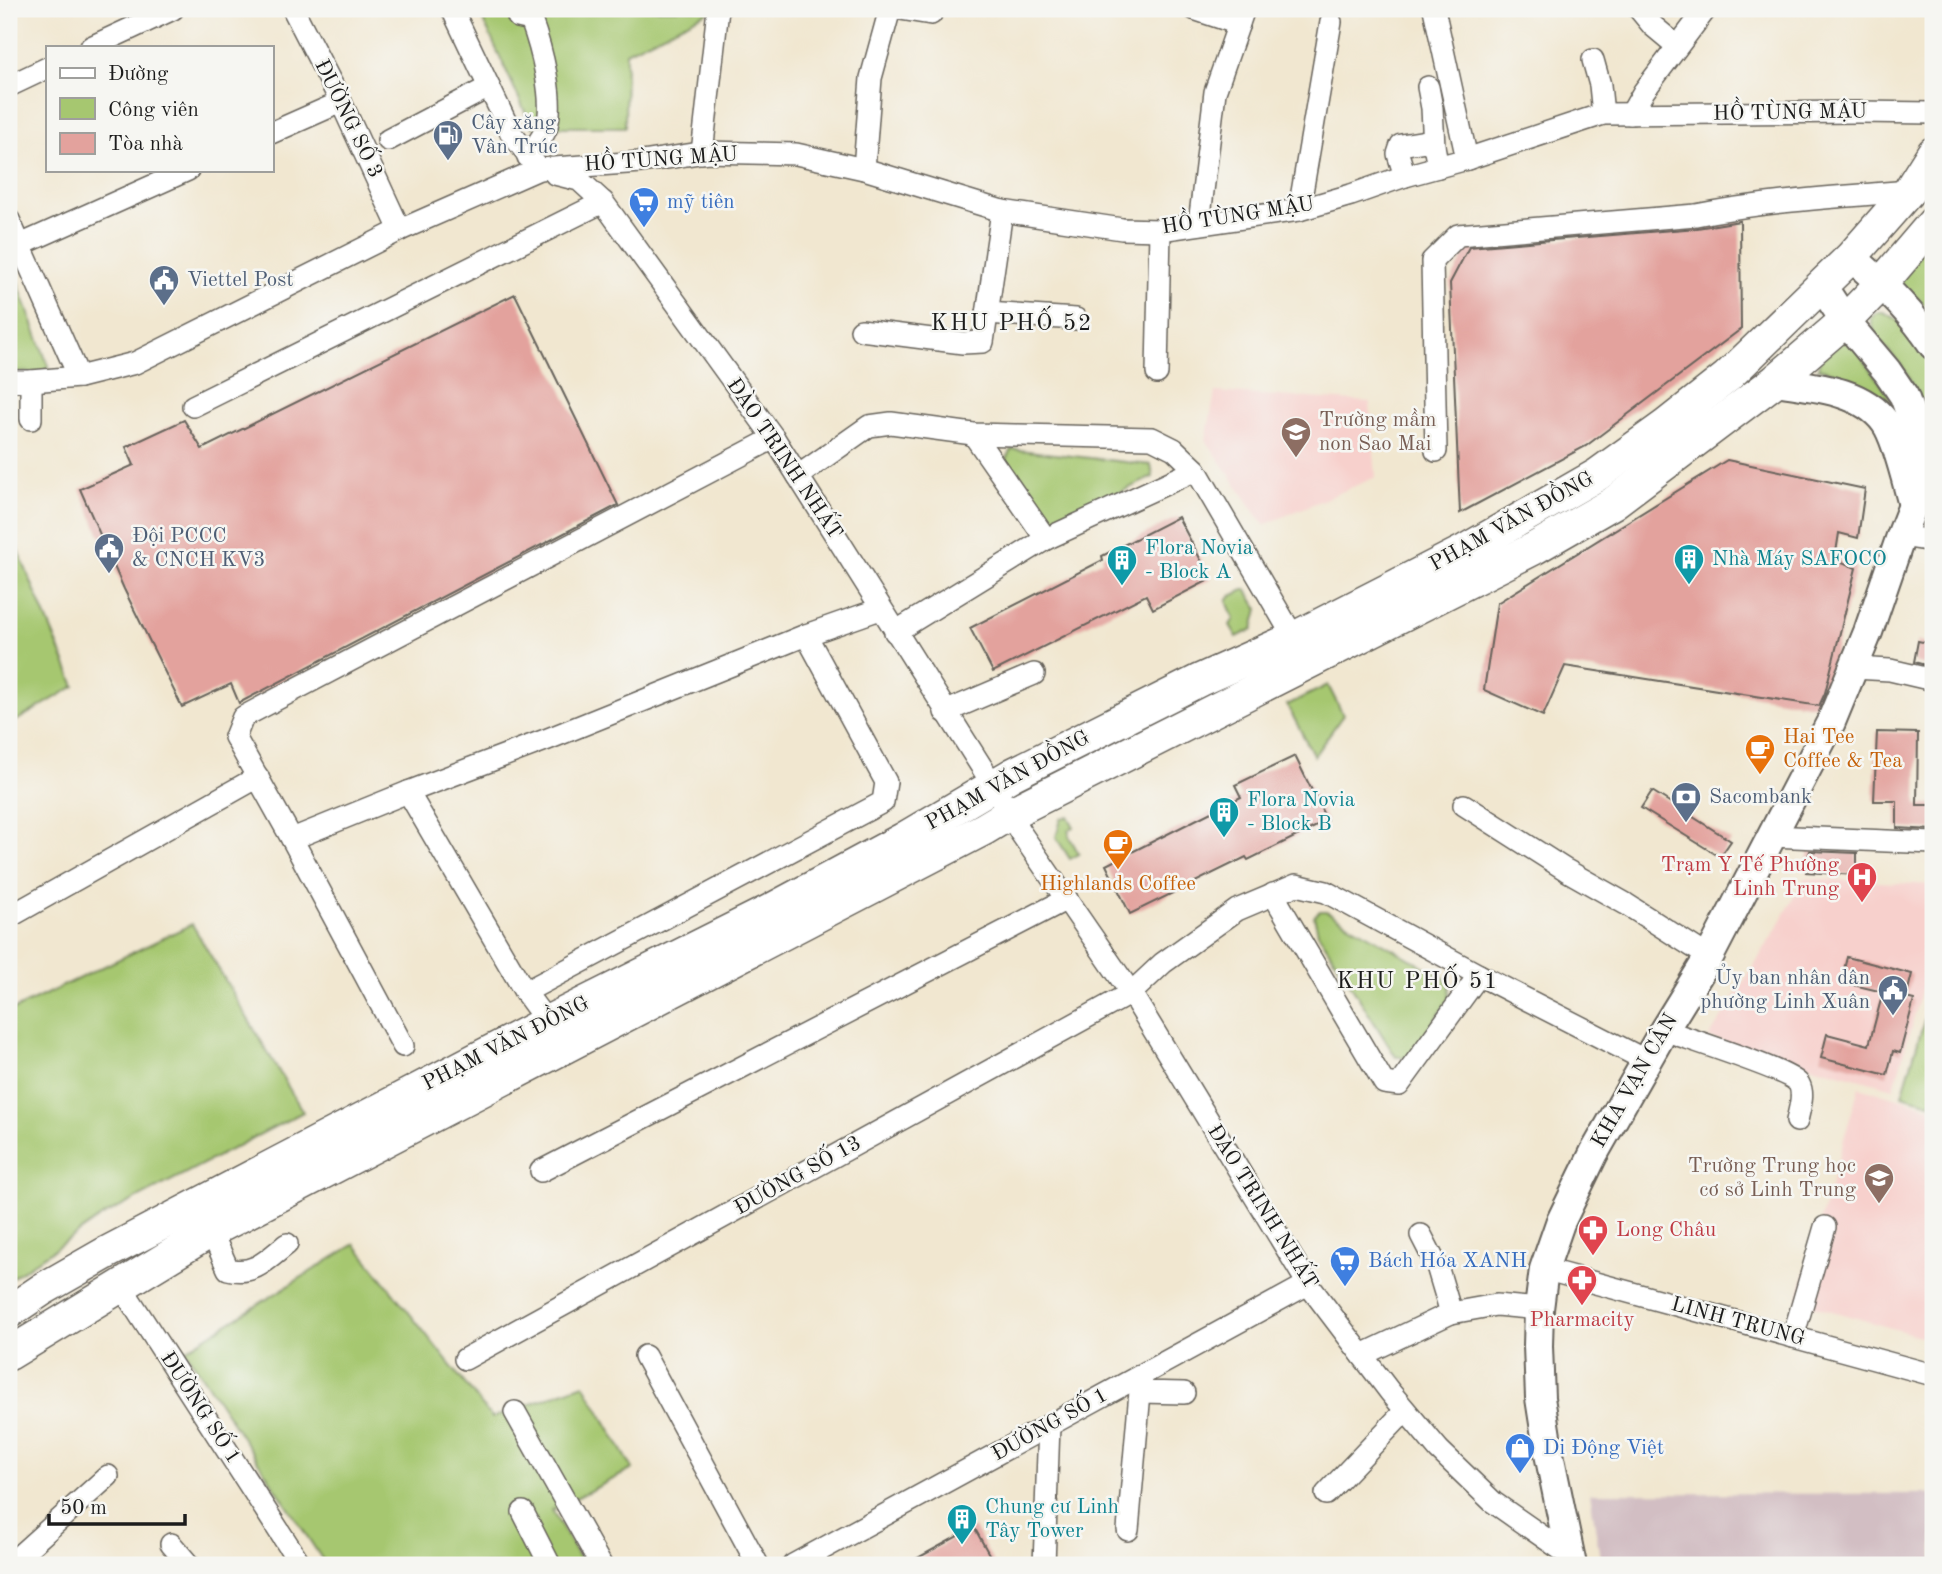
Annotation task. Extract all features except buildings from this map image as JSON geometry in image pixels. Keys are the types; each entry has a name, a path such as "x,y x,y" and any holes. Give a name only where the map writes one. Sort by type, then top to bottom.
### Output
{"highway":[{"name":"PHẠM VĂN ĐỒNG","path":"9,1312 106,1253 547,1022 778,906 903,839 993,785 1200,680 1294,638 1466,550 1597,475 1727,377 1822,286 1909,191 1933,153"},
{"name":"PHẠM VĂN ĐỒNG","path":"9,1354 211,1231 1009,814 1545,542 1613,503 1775,381 1845,321 1882,283 1933,223"}],"main road":[{"path":"1851,257 1882,283 1911,314 1933,345"},
{"name":"KHA VẠN CÂN","path":"1570,1560 1540,1398 1539,1309 1544,1269 1560,1223 1589,1163 1664,1030 1709,957 1831,722 1854,668 1930,459 1904,397 1887,371 1845,321 1822,286"},
{"path":"1775,381 1833,391 1868,405 1885,422 1913,505"}],"street":[{"path":"93,46 173,9"},
{"name":"ĐƯỜNG SỐ 3","path":"293,9 341,102 400,230"},
{"path":"452,9 511,133 534,163"},
{"path":"702,153 718,9"},
{"path":"864,169 871,78 890,9"},
{"path":"900,9 931,14"},
{"path":"1194,9 1241,16 1215,92 1199,224"},
{"path":"1434,9 1467,159"},
{"path":"1639,9 1653,26 1677,46"},
{"path":"1631,114 1644,91 1706,9"},
{"path":"9,381 79,377 135,363 534,163 549,120 549,88 531,20 518,18"},
{"path":"1299,210 1331,22"},
{"path":"1593,60 1600,85 1603,114"},
{"path":"9,86 46,68"},
{"path":"388,141 489,87"},
{"path":"1428,87 1436,156"},
{"path":"273,132 341,102"},
{"name":"HỒ TÙNG MẬU","path":"534,163 642,162 702,153 796,154 864,169 1002,211 1122,229 1160,230 1299,210 1405,176 1436,156 1467,159 1603,114 1933,113"},
{"path":"1405,176 1398,154 1401,145 1426,141 1436,156"},
{"name":"ĐÀO TRINH NHẤT","path":"534,163 579,180 603,202 774,438 1009,814 1130,993 1308,1284 1439,1451 1493,1502 1570,1560"},
{"path":"14,247 183,172"},
{"path":"1436,451 1432,261 1458,235 1696,215 1784,202 1909,191"},
{"path":"193,406 603,202"},
{"path":"861,330 962,343 983,342 1002,211"},
{"path":"9,219 14,247 79,377"},
{"path":"1157,373 1160,230"},
{"path":"987,313 1076,319"},
{"path":"31,381 31,419"},
{"path":"798,475 869,426 891,424 973,434 1152,438 1174,449 1196,470 1294,638"},
{"path":"973,434 1046,539"},
{"path":"403,1046 235,737 243,717 774,438"},
{"path":"895,632 1046,539 1196,470"},
{"path":"1901,536 1933,541"},
{"path":"292,839 806,635 880,609"},
{"path":"525,992 883,802 886,782 806,635"},
{"path":"1854,668 1890,670 1933,680"},
{"path":"946,712 1034,674"},
{"path":"9,917 258,777"},
{"path":"408,792 525,992 547,1022"},
{"path":"1464,805 1709,957"},
{"path":"1771,836 1933,842"},
{"name":"ĐƯỜNG SỐ 13","path":"466,1359 1130,993 1163,963 1237,910 1296,885 1325,892 1647,1061"},
{"path":"1273,894 1384,1083 1399,1085 1479,975"},
{"path":"541,1171 1067,899"},
{"path":"1664,1030 1797,1080 1802,1091 1797,1121"},
{"path":"1793,1337 1825,1227"},
{"path":"211,1231 228,1269 240,1272 258,1267 287,1244"},
{"path":"1421,1235 1437,1266 1451,1313"},
{"name":"LINH TRUNG","path":"1544,1269 1933,1375"},
{"name":"ĐƯỜNG SỐ 1","path":"793,1565 1049,1425 1141,1383 1308,1284"},
{"name":"ĐƯỜNG SỐ 1","path":"121,1286 301,1565"},
{"path":"1362,1355 1451,1313 1496,1305 1539,1309"},
{"path":"645,1356 758,1565"},
{"path":"1128,1530 1141,1383 1184,1393"},
{"path":"1326,1494 1405,1410"},
{"path":"515,1412 601,1565"},
{"path":"1044,1565 1049,1425"},
{"path":"9,1565 108,1476"},
{"path":"523,1512 550,1565"},
{"path":"171,1544 189,1565"}],"shaded area":[{"name":"Trường mầm non Sao Mai","path":"1215,392 1370,402 1376,477 1264,525 1206,440"},
{"path":"1804,878 1933,885 1933,949 1894,1088 1709,1038 1780,923"},
{"name":"Trường Trung học cơ sở Linh Trung","path":"1859,1087 1933,1108 1933,1340 1797,1301"},
{"path":"1590,1493 1933,1494 1933,1565 1601,1565"}],"green space":[{"path":"478,9 708,9 708,12 626,52 625,127 532,127"},
{"path":"1933,232 1933,313 1921,301 1893,285"},
{"path":"12,267 49,368 39,373 9,372 9,269"},
{"path":"1878,312 1903,322 1930,354 1933,377 1924,430 1915,390 1908,375 1879,340 1873,327 1871,318"},
{"path":"1847,335 1887,393 1893,411 1859,384 1842,375 1818,368 1820,359"},
{"path":"1011,449 1151,465 1153,477 1058,521 1043,519 1004,463"},
{"path":"9,529 75,686 9,725"},
{"path":"1246,589 1258,609 1253,629 1237,637 1230,625 1234,619 1227,601 1229,597"},
{"path":"1328,685 1343,715 1314,756 1287,705"},
{"path":"1068,816 1074,827 1069,830 1069,836 1079,854 1070,859 1056,837 1061,819"},
{"path":"1320,911 1326,911 1444,978 1450,986 1449,999 1410,1057 1396,1057 1318,933 1314,916"},
{"path":"192,924 303,1112 101,1217 9,1280 9,1012"},
{"path":"1928,1008 1933,1009 1933,1104 1902,1095"},
{"path":"355,1244 492,1418 584,1384 633,1469 552,1510 583,1565 326,1565 185,1350"}],"place":[{"name":"Cây xăng Vân Trúc","path":"448,162"},
{"name":"mỹ tiên","path":"644,229"},
{"name":"Viettel Post","path":"164,307"},
{"name":"Trường mầm non Sao Mai","path":"1296,459"},
{"name":"Đội PCCC & CNCH KV3","path":"109,575"},
{"name":"Nhà Máy SAFOCO","path":"1689,586"},
{"name":"Flora Novia - Block A","path":"1122,587"},
{"name":"Hai Tee Coffee & Tea","path":"1760,776"},
{"name":"Sacombank","path":"1686,824"},
{"name":"Flora Novia - Block B","path":"1224,839"},
{"name":"Highlands Coffee","path":"1118,871"},
{"name":"Trạm Y Tế Phường Linh Trung","path":"1862,904"},
{"name":"Ủy ban nhân dân phường Linh Xuân","path":"1893,1017"},
{"name":"Trường Trung học cơ sở Linh Trung","path":"1879,1205"},
{"name":"Long Châu","path":"1593,1257"},
{"name":"Bách Hóa XANH","path":"1345,1288"},
{"name":"Pharmacity","path":"1582,1307"},
{"name":"Di Động Việt","path":"1520,1475"},
{"name":"Chung cư Linh Tây Tower","path":"962,1546"}],"district":[{"name":"KHU PHỐ 52","path":"1012,323"},
{"name":"KHU PHỐ 51","path":"1418,981"}]}
